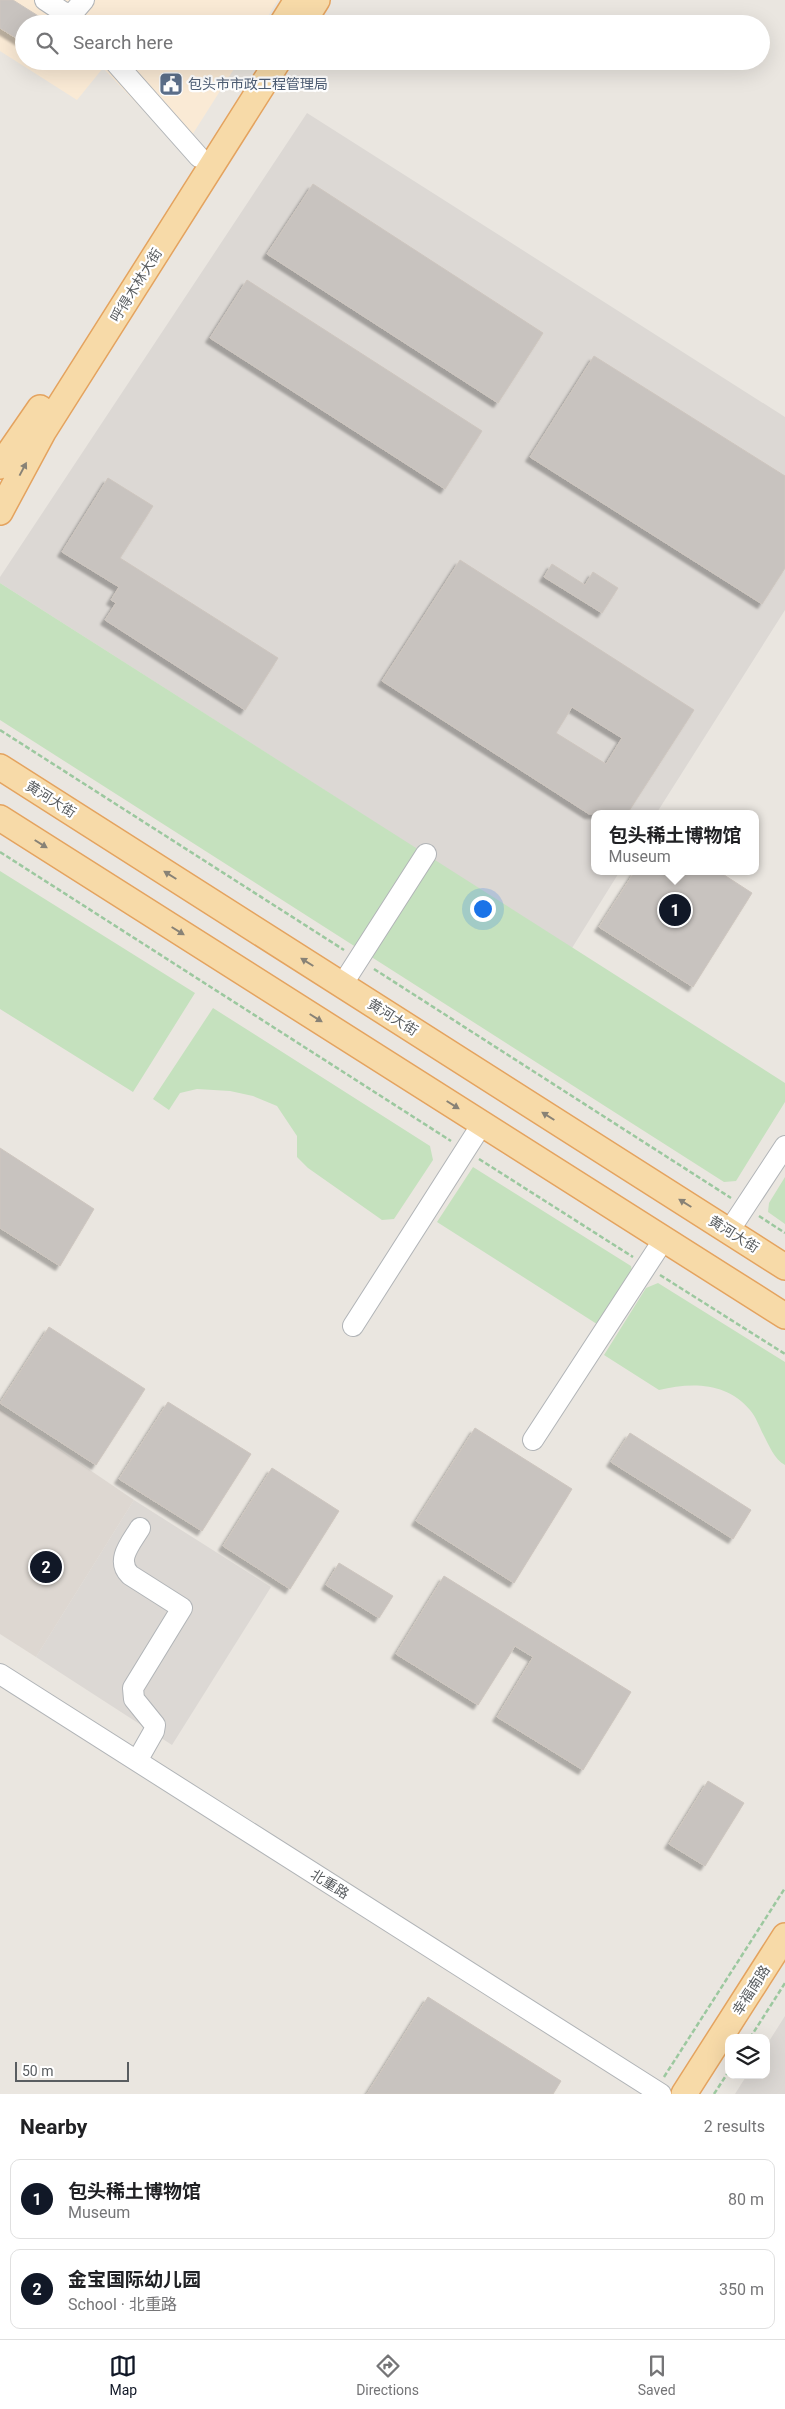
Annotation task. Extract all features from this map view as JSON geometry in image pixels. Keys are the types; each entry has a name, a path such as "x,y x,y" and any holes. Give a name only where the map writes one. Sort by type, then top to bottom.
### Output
{"main road":[{"path":"288,15 297,0"},
{"path":"308,15 317,0"},
{"name":"呼得木林大街","path":"0,466 63,375 253,70"},
{"name":"呼得木林大街","path":"0,512 48,425 272,70"},
{"name":"黄河大街","path":"0,767 785,1266"},
{"path":"0,818 785,1316"},
{"name":"幸福南路","path":"684,2094 785,1936"}],"street":[{"path":"45,0 63,12 72,14 84,0"},
{"path":"122,70 199,157"},
{"path":"342,985 426,854"},
{"path":"353,1326 482,1124"},
{"path":"729,1231 785,1146"},
{"path":"533,1440 664,1239"},
{"path":"137,1761 154,1731 155,1725 134,1699 133,1688 182,1608 130,1574 125,1568 123,1557 140,1528"},
{"name":"北重路","path":"0,1674 658,2092"}],"path":[{"path":"0,730 785,1233"},
{"path":"0,852 785,1354"},
{"path":"658,2092 785,1888"},
{"path":"753,2034 785,1983"},
{"path":"714,2094 725,2077"}],"shaded area":[{"name":"包头市市政工程管理局","path":"0,0 278,0 269,15 15,15 15,61 0,51"},
{"name":"包头市市政工程管理局","path":"30,70 101,70 77,100"},
{"name":"包头市市政工程管理局","path":"105,70 233,70 182,151"},
{"path":"307,113 785,417 785,610 659,810 591,810 591,875 618,875 572,948 0,583 0,577"},
{"path":"0,1409 134,1500 36,1657 0,1634"},
{"path":"134,1500 271,1587 172,1745 36,1657"},
{"path":"785,2016 785,2094 735,2094 744,2079 770,2079 770,2040"}],"green space":[{"path":"0,583 785,1083 785,1102 736,1181 724,1182 0,720"},
{"path":"0,871 195,993 133,1092 0,1009"},
{"path":"213,1008 430,1146 433,1160 394,1219 382,1220 308,1168 297,1157 297,1136 277,1106 253,1096 230,1091 197,1089 180,1093 169,1110 153,1099"},
{"path":"473,1167 631,1266 632,1271 600,1326 437,1222"},
{"path":"785,1177 785,1224 768,1212 769,1203"},
{"path":"658,1283 785,1362 785,1465 772,1451 752,1413 741,1401 731,1394 720,1389 696,1385 659,1390 604,1355 646,1288"}],"building":[{"path":"0,0 13,0 37,15 15,15 15,37 0,28"},
{"path":"313,184 543,333 498,403 267,254"},
{"path":"247,280 482,431 445,489 210,338"},
{"path":"594,356 785,476 785,568 762,604 530,457"},
{"path":"108,478 153,506 120,558 278,658 245,710 105,620 116,603 111,600 119,587 62,552"},
{"path":"460,560 694,710 630,810 591,810 591,814 382,681","holes":["572,707 622,738 606,764 556,733"]},
{"path":"552,564 585,585 593,572 618,588 602,613 544,577"},
{"path":"632,875 724,875 752,893 693,987 599,927"},
{"path":"0,1148 94,1209 60,1266 0,1228"},
{"path":"49,1327 145,1389 96,1465 0,1403"},
{"path":"168,1402 251,1454 202,1531 119,1479"},
{"path":"475,1428 572,1489 514,1583 416,1521"},
{"path":"630,1433 751,1510 733,1539 611,1462"},
{"path":"272,1468 339,1511 290,1589 223,1546"},
{"path":"339,1563 393,1596 379,1618 326,1585"},
{"path":"444,1576 631,1692 583,1770 497,1717 533,1657 515,1646 478,1705 396,1654"},
{"path":"708,1781 744,1803 705,1866 669,1844"},
{"path":"428,1997 561,2081 553,2094 367,2094"}],"place":[{"name":"包头市市政工程管理局","path":"171,84"},
{"name":"包头稀土博物馆","path":"675,910"},
{"name":"金宝国际幼儿园","path":"46,1567"}]}
